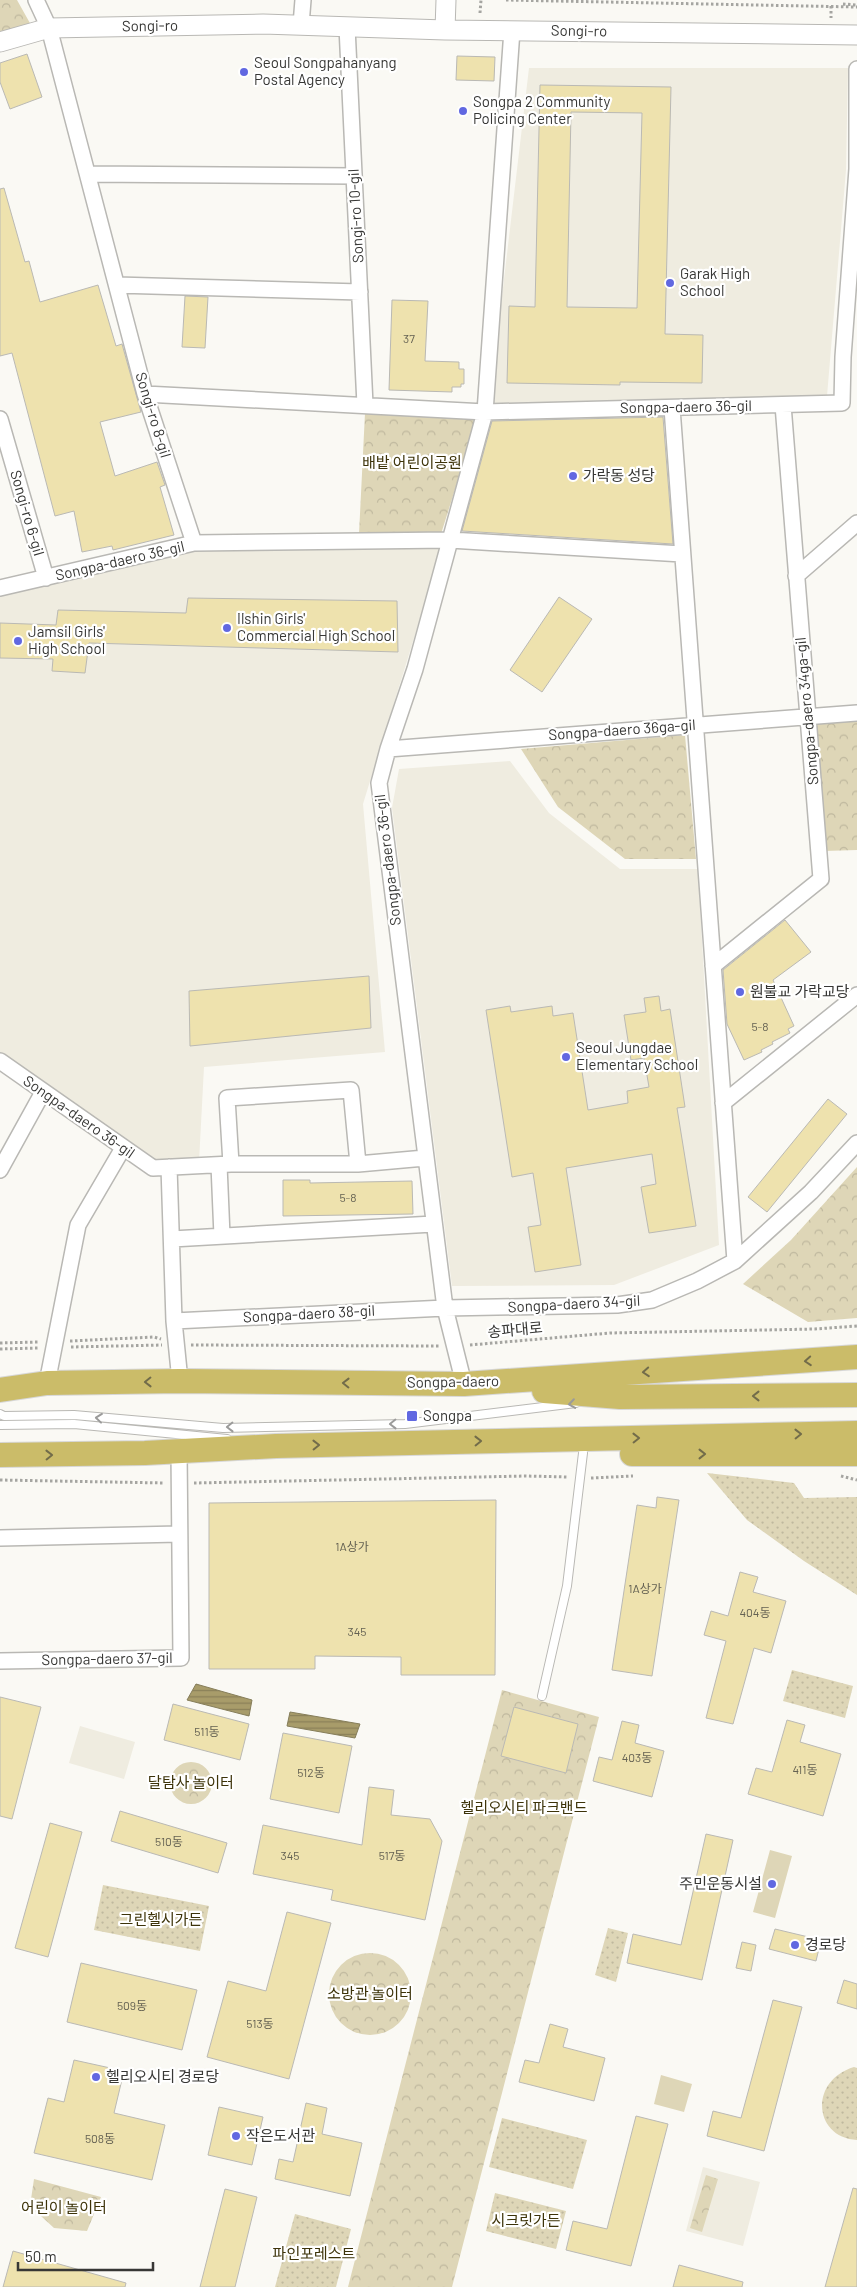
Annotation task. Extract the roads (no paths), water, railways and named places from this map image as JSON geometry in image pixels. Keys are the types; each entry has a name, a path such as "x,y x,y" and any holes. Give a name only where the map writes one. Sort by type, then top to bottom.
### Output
{"main road":[{"name":"Songpa-daero","path":"0,1390 47,1383 180,1381 464,1384 857,1357"},
{"path":"464,1384 620,1397 857,1395"},
{"path":"0,1455 145,1453 276,1446 857,1433"},
{"path":"535,1440 583,1453 857,1454"},
{"path":"795,1454 857,1467"}],"street":[{"name":"Songi-ro 8-gil","path":"36,0 50,28 145,394 194,543"},
{"path":"301,25 304,0"},
{"path":"445,30 446,0"},
{"name":"Songi-ro","path":"0,42 50,28 301,25 445,30 857,35"},
{"name":"Songi-ro 10-gil","path":"347,27 365,406"},
{"name":"Songpa-daero 36-gil","path":"464,1384 445,1308 433,1224 379,783 388,749 415,668 485,412 512,30"},
{"path":"850,358 857,169 857,68"},
{"path":"88,174 354,176"},
{"path":"117,285 360,292"},
{"name":"Songpa-daero 36-gil","path":"145,394 485,412 842,403 850,358"},
{"name":"Songpa-daero 34ga-gil","path":"713,966 821,879 783,405"},
{"path":"672,408 735,1261"},
{"name":"Songi-ro 6-gil","path":"0,419 46,578"},
{"path":"796,576 857,523"},
{"name":"Songpa-daero 36-gil","path":"0,588 194,543 450,540 682,554"},
{"name":"Songpa-daero 36ga-gil","path":"388,749 857,713"},
{"path":"723,1103 857,995"},
{"name":"Songpa-daero 36-gil","path":"0,1061 153,1168 225,1164 358,1164 425,1158"},
{"path":"222,1236 227,1098 351,1090 358,1164"},
{"path":"0,1170 43,1092"},
{"name":"Songpa-daero 34-gil","path":"445,1308 617,1305 652,1300 697,1281 735,1261 811,1192 857,1142"},
{"path":"47,1383 78,1225 123,1148"},
{"path":"169,1167 175,1344 180,1381"},
{"path":"172,1239 433,1224"},
{"name":"Songpa-daero 38-gil","path":"174,1321 445,1308"},
{"name":"Songpa-daero 37-gil","path":"0,1661 180,1658 179,1451"},
{"path":"0,1538 179,1534"}],"lane":[{"path":"0,1414 4,1416 74,1415 223,1428 406,1424 620,1397"},
{"path":"0,1426 74,1424 221,1438 276,1446"},
{"path":"542,1696 567,1586 583,1453"}],"place":[{"name":"Seoul Songpahanyang Postal Agency","path":"244,72"},
{"name":"Songpa 2 Community Policing Center","path":"463,111"},
{"name":"Garak High School","path":"670,283"},
{"name":"가락동 성당","path":"573,476"},
{"name":"Ilshin Girls' Commercial High School","path":"227,628"},
{"name":"Jamsil Girls' High School","path":"18,641"},
{"name":"원불교 가락교당","path":"740,992"},
{"name":"Seoul Jungdae Elementary School","path":"566,1057"},
{"name":"Songpa","path":"412,1416"},
{"name":"주민운동시설","path":"772,1884"},
{"name":"경로당","path":"795,1945"},
{"name":"헬리오시티 경로당","path":"96,2077"},
{"name":"작은도서관","path":"236,2136"}],"park label":[{"name":"배밭 어린이공원","path":"412,463"},
{"name":"달탐사 놀이터","path":"191,1783"},
{"name":"헬리오시티 파크밴드","path":"524,1808"},
{"name":"그린헬시가든","path":"161,1920"},
{"name":"소방관 놀이터","path":"370,1994"},
{"name":"어린이 놀이터","path":"64,2208"},
{"name":"시크릿가든","path":"526,2221"},
{"name":"파인포레스트","path":"314,2254"}]}
